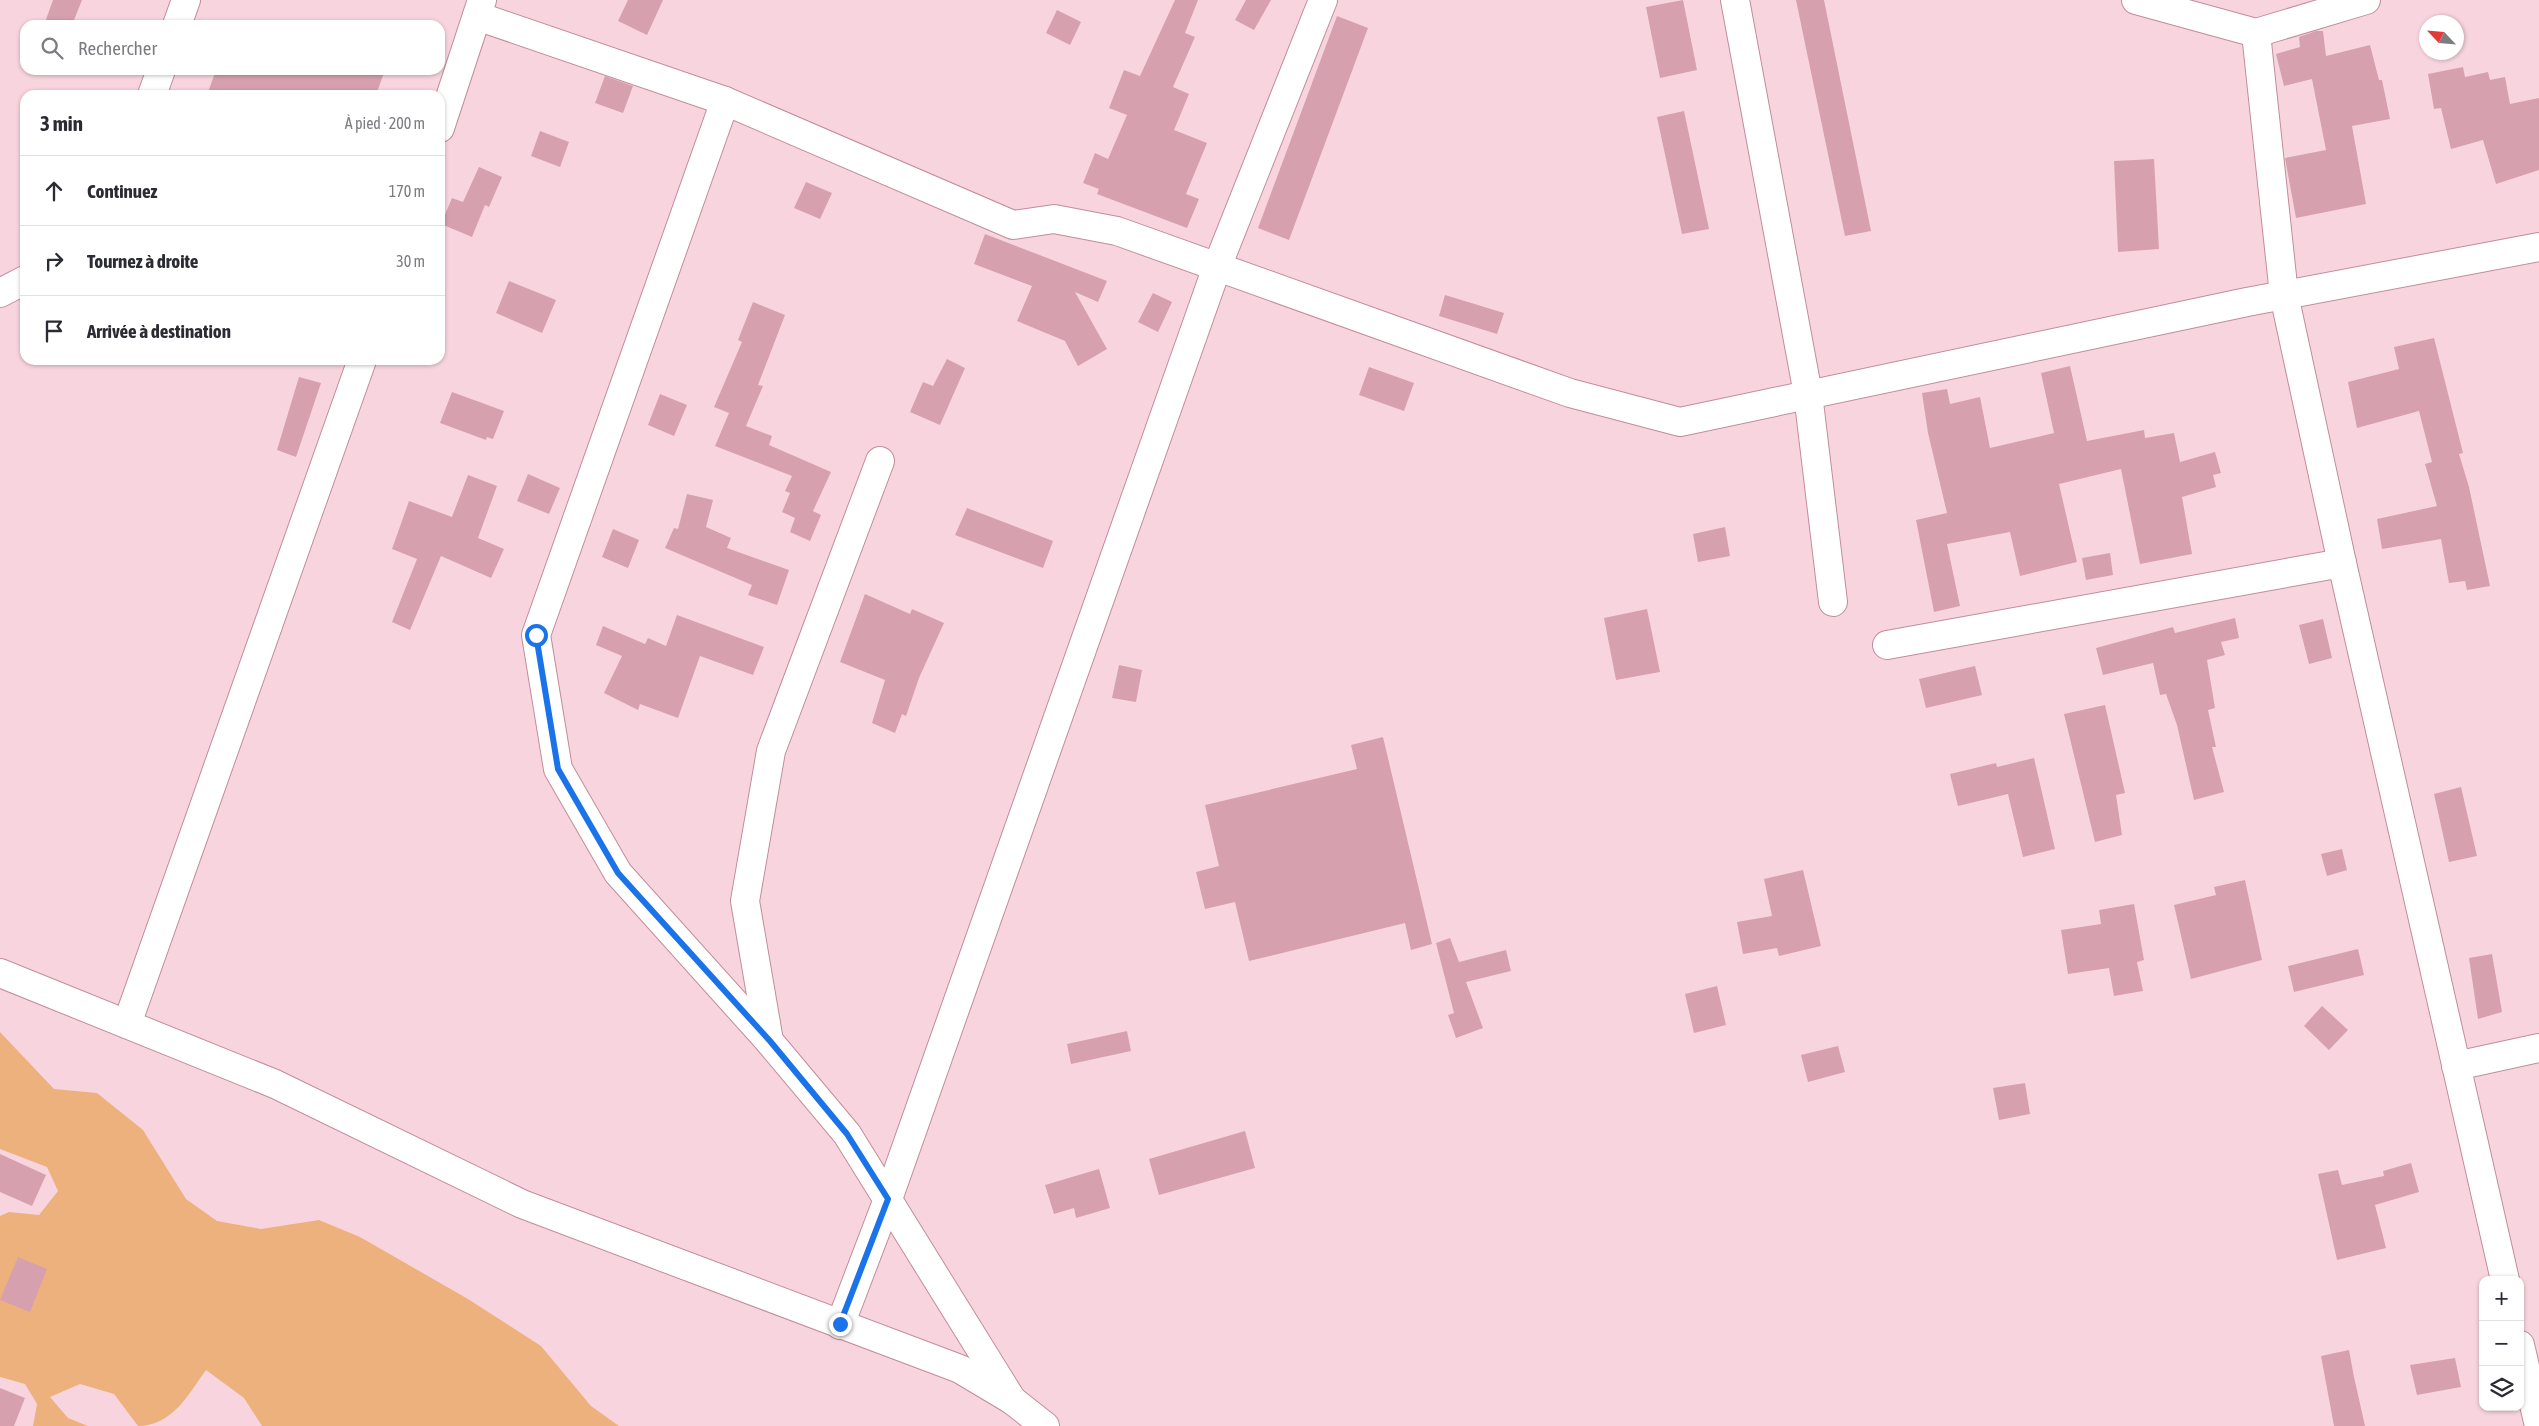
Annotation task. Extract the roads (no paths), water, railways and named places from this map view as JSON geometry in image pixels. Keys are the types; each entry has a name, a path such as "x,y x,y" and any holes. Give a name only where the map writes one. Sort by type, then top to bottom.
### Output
{"street":[{"path":"179,20 186,0"},
{"path":"840,1324 888,1199 1217,267 1323,0"},
{"path":"1735,0 1808,394 1833,602"},
{"path":"2136,0 2256,32 2366,0"},
{"path":"445,113 480,8 725,101 866,160 1013,225 1054,219 1117,231 1570,393 1680,422 2284,295 2539,247"},
{"path":"2256,32 2284,295 2342,564 2504,1276"},
{"path":"154,90 159,75"},
{"path":"725,101 536,635 558,769 618,873 770,1041 847,1134 1012,1400"},
{"path":"0,293 20,283"},
{"path":"127,1024 360,365"},
{"path":"770,1041 745,901 771,751 880,461"},
{"path":"1887,645 2342,564"},
{"path":"0,973 275,1084 522,1204 960,1370 1012,1400 1045,1426"},
{"path":"2456,1066 2539,1048"},
{"path":"2524,1362 2539,1426"}]}
